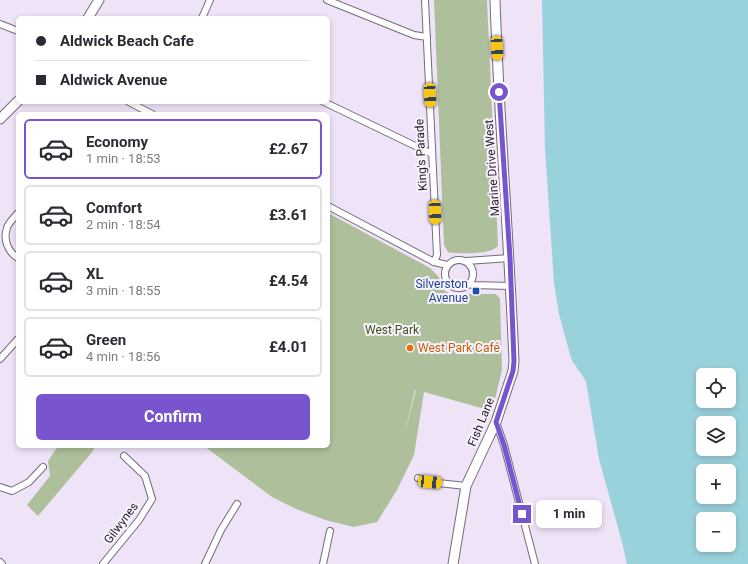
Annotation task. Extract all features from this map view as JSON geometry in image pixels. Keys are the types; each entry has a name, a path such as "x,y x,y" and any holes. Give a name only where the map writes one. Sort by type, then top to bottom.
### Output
{"street":[{"path":"89,16 99,0"},
{"path":"203,16 210,0"},
{"path":"327,0 414,35 427,37"},
{"name":"King's Parade","path":"425,0 437,255 434,262"},
{"name":"Marine Drive West","path":"495,0 502,151 511,286"},
{"path":"0,24 16,30"},
{"path":"0,119 16,104"},
{"path":"134,104 148,112"},
{"path":"328,104 432,154"},
{"path":"330,207 434,262 447,265"},
{"path":"16,216 7,227 6,240 11,254 16,257"},
{"path":"466,261 473,272 473,276 469,284 465,287 456,288 448,284 444,275 447,265 454,260 466,261 510,258"},
{"path":"469,284 473,286 511,286"},
{"name":"Fish Lane","path":"453,564 466,486 496,422 513,371 514,361 511,286"},
{"path":"0,359 16,342"},
{"path":"496,422 504,445 536,564"},
{"name":"Gilwynes","path":"103,564 135,525 152,499 145,476 124,456"},
{"path":"0,487 12,491 29,482 43,467"},
{"path":"418,478 430,482 466,486"},
{"path":"205,564 220,530 237,504"},
{"path":"323,564 330,531"}],"green space":[{"path":"434,0 487,0 498,246 489,251 476,253 452,253 448,252 444,245"},
{"name":"West Park","path":"330,214 430,268 439,277 440,287 455,298 463,294 496,294 500,299 502,370 492,411 424,392 414,455 397,490 377,522 354,527 325,520 296,509 272,497 207,448 330,448","holes":["415,390 416,390 404,436"]},
{"path":"57,448 94,448 38,516 27,505 50,476 48,461"}],"water":[{"path":"542,0 748,0 748,564 627,564 599,459 586,382 571,358 559,314 554,283 545,148"}],"place":[{"name":"Silverston Avenue","path":"476,291"},
{"name":"West Park Café","path":"410,348"}],"route":[{"path":"499,92 510,258 514,361 513,371 496,422 504,445 522,514"}]}
